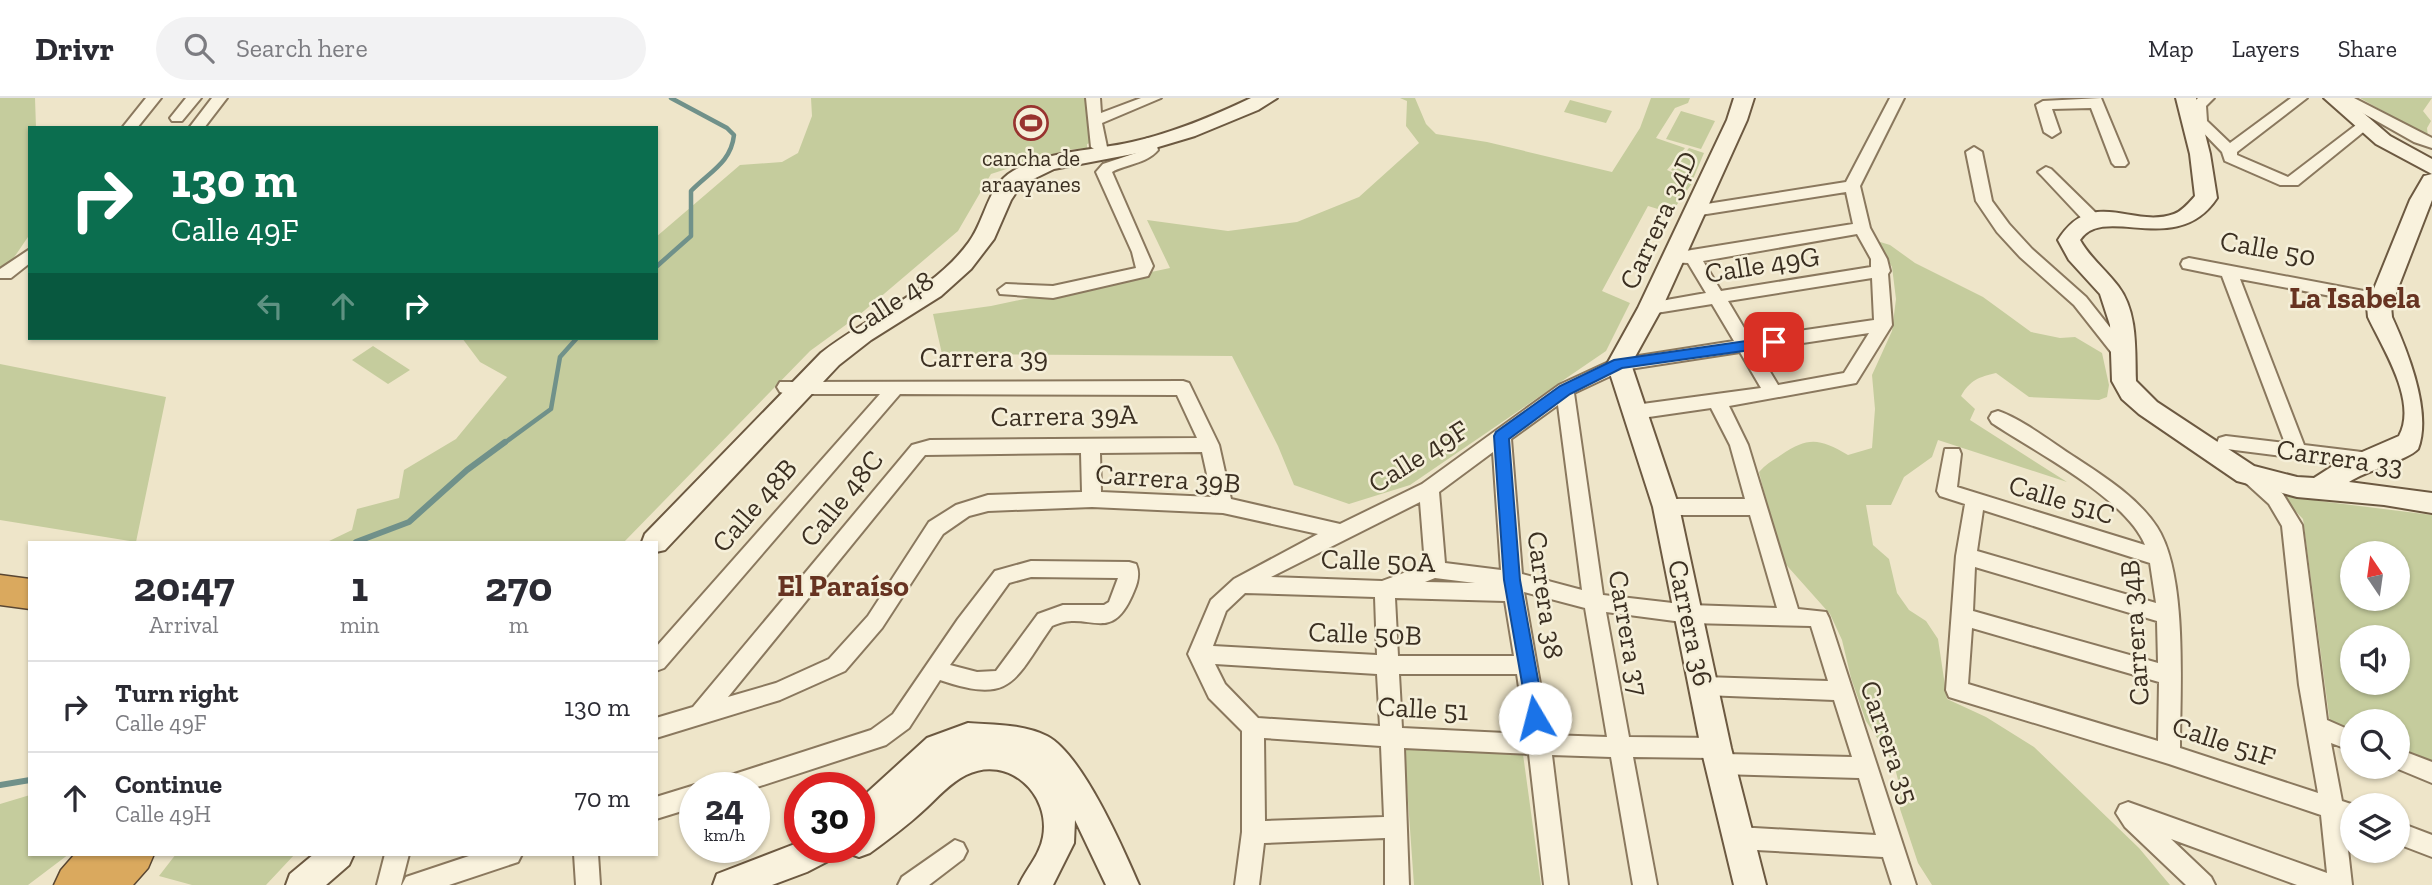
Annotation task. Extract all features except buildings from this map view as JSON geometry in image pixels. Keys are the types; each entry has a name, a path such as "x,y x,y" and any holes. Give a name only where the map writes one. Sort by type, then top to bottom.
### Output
{"highway":[{"path":"0,573 28,577"},
{"path":"0,590 28,594"},
{"path":"76,885 101,856"},
{"path":"105,885 131,856"}],"main road":[{"name":"Calle 48","path":"637,541 794,387 846,345 934,289 956,271 979,245 1005,190 1019,176 1051,165 1204,127 1266,98"},
{"name":"Carrera 34D","path":"1619,363 1650,308 1683,258 1694,211 1737,120 1744,98"},
{"path":"2334,98 2389,144 2432,168"},
{"path":"2092,219 2161,223 2182,219 2206,198 2197,100"},
{"name":"Calle 48","path":"656,541 843,333 926,282 951,261 969,239 992,188 1008,172 1035,160 1172,135"},
{"path":"2319,488 2348,470 2408,443 2416,430 2416,396 2380,308 2421,200 2432,181"},
{"name":"Carrera 33","path":"2092,219 2073,229 2069,240 2090,272 2110,291 2122,325 2124,381 2148,408 2246,474 2297,487 2384,495 2432,503"},
{"path":"875,806 938,748 968,737 1013,739 1037,746 1055,759 1082,802 1123,885"},
{"path":"875,829 915,798 944,769 972,757 1016,758 1035,770 1046,783 1057,807 1060,829 1055,855 1035,885"},
{"path":"729,885 790,863"},
{"path":"775,885 791,880 822,863"}],"street":[{"path":"131,126 154,98"},
{"path":"177,118 194,98"},
{"path":"198,126 220,98"},
{"path":"1093,98 1099,147"},
{"path":"1094,121 1154,98"},
{"path":"1635,412 1773,393 1850,379 1883,325 1882,271 1879,259 1862,228 1852,186 1897,98"},
{"path":"2231,156 2300,98"},
{"path":"2343,98 2419,139 2432,143"},
{"path":"2197,100 2200,122 2231,156 2287,183 2300,177 2365,125"},
{"path":"2052,132 2043,105 2096,101 2120,163"},
{"path":"1006,290 1053,292 1142,272 1144,266 1140,252 1104,172 1112,165 1144,155 1150,150 1148,143"},
{"path":"1974,152 1984,201 2003,228 2080,302 2121,352"},
{"path":"2046,172 2092,219"},
{"path":"1694,211 1852,186"},
{"path":"1683,258 1862,228"},
{"path":"5,274 28,256"},
{"name":"Carrera 34D","path":"1683,258 1719,298 1773,393"},
{"name":"Calle 50","path":"2189,264 2228,270 2380,308"},
{"path":"2228,270 2297,451"},
{"name":"Calle 49G","path":"1650,308 1882,271"},
{"name":"Calle 49F","path":"1241,585 1280,562 1429,489 1565,390 1619,363 1883,325"},
{"name":"Carrera 36","path":"1619,363 1666,507 1718,756 1750,885"},
{"name":"Carrera 39","path":"794,387 1183,388 1210,444"},
{"name":"Calle 48B","path":"658,660 896,387"},
{"name":"Carrera 37","path":"1565,390 1594,603 1645,885"},
{"path":"1717,401 1739,445 1790,618"},
{"name":"Carrera 34B","path":"1998,418 2118,498 2151,533 2161,558 2166,615 2169,754"},
{"name":"Carrera 38","path":"1501,436 1513,586 1528,665 1556,885"},
{"path":"2226,443 2370,460"},
{"path":"1090,444 1091,499"},
{"path":"1210,444 1223,505"},
{"name":"Carrera 39A","path":"919,450 930,447 1210,444"},
{"name":"Calle 48C","path":"701,714 919,450"},
{"name":"Calle 51C","path":"1952,454 1947,491 1975,502 2161,558"},
{"path":"2246,474 2276,499 2292,525 2308,666 2319,727 2340,804"},
{"path":"1429,489 1435,570"},
{"name":"Carrera 39B","path":"701,714 780,691 837,665 875,622 936,528 963,510 988,503 1091,499 1223,505 1342,532"},
{"path":"1975,502 1966,556 1963,617 2168,675"},
{"path":"1666,507 1756,508"},
{"path":"1966,556 2166,615"},
{"path":"770,773 878,738 901,721 965,625 1002,577 1031,569 1128,577 1117,608 1096,616 1063,612 1045,620 1003,678 994,682 963,679 936,669"},
{"path":"1397,885 1397,827 1386,665 1385,588 1435,570 1513,586"},
{"path":"1241,585 1218,606 1199,654 1217,691 1253,727 1254,832 1247,885"},
{"name":"Calle 50A","path":"1241,585 1385,588 1513,586 1594,603 1690,614 1819,618"},
{"name":"Calle 51F","path":"1963,617 1957,690 2169,754 2340,810"},
{"name":"Carrera 35","path":"1819,618 1840,691 1894,847 1904,885"},
{"name":"Calle 50B","path":"1199,654 1386,665 1528,665"},
{"path":"1704,686 1840,691"},
{"path":"658,727 701,714"},
{"name":"Calle 51","path":"1253,727 1622,748 1867,768"},
{"path":"2319,727 2340,735"},
{"path":"2410,764 2432,774"},
{"path":"658,807 679,801"},
{"path":"2203,885 2127,813 2329,885"},
{"path":"1254,832 1397,827"},
{"path":"1737,838 1894,847"},
{"path":"2410,838 2432,846"},
{"path":"910,885 955,852"},
{"path":"282,885 312,856"},
{"path":"302,885 336,856"},
{"path":"389,885 396,856"},
{"path":"414,885 504,856"},
{"path":"586,856 589,885"},
{"path":"2340,885 2341,863"}],"green space":[{"path":"0,98 35,98 36,126 28,126 28,237 0,278"},
{"path":"811,98 1090,98 1093,142 1087,144 1087,148 1066,150 991,174 958,231 858,316 810,351 625,541 329,541 352,530 357,509 399,498 404,470 456,439 507,377 480,362 464,340 658,340 658,235 740,165 782,162 798,153 812,116"},
{"path":"1400,98 1415,98 1426,124 1436,134 1487,142 1612,172 1640,128 1651,98 1690,98 1688,103 1675,108 1656,138 1685,148 1667,170 1693,182 1671,213 1648,206 1602,291 1630,303 1606,351 1410,485 1349,504 1294,485 1278,446 1232,356 942,354 933,314 991,306 1170,268 1147,220 1228,231 1297,222 1359,197 1419,143 1406,126 1407,101"},
{"path":"2360,98 2432,98 2423,111 2431,121 2427,128 2428,137"},
{"path":"1570,100 1612,111 1606,123 1564,112"},
{"path":"1681,111 1715,121 1701,149 1666,139"},
{"path":"1689,148 1704,153 1693,179 1671,170"},
{"path":"1877,241 1890,245 1915,263 1983,297 2031,332 2060,338 2075,337 2102,353 2109,385 2107,397 2099,400 2029,397 1996,373 1976,380 1961,396 1975,409 1970,420 2067,482 1938,440 1932,457 1904,477 1891,505 1866,505 1873,545 1889,559 1897,593 1909,610 1926,621 1938,639 1947,699 1986,717 2034,747 2139,848 2170,885 1932,885 1918,863 1900,809 1900,788 1894,764 1866,721 1851,678 1842,640 1830,614 1781,559 1759,472 1791,449 1807,442 1822,443 1848,455 1872,448 1875,409 1872,375 1892,331 1896,299 1892,267"},
{"path":"373,346 410,370 388,384 352,360"},
{"path":"0,364 166,397 136,541 0,520"},
{"path":"2273,488 2319,501 2432,515 2432,764 2410,755 2410,709 2340,709 2340,727 2330,723 2303,519"},
{"path":"1404,745 1522,747 1541,885 1414,885"},
{"path":"28,796 28,856 66,856 28,885 0,885 0,804"},
{"path":"174,856 293,856 266,885 192,885 159,876"}],"waterway":[{"path":"658,265 691,236 691,191 724,160 734,135 727,128 671,98"},
{"path":"503,444 551,409 560,357 575,340"},
{"path":"359,541 409,522 467,470 505,442"},
{"path":"0,785 28,780"}],"place":[{"name":"cancha de araayanes","path":"1031,123"}],"district":[{"name":"La Isabela","path":"2355,298"},
{"name":"El Paraíso","path":"843,586"}],"route":[{"path":"1535,718 1512,580 1501,436 1565,390 1619,363 1774,342"}]}
